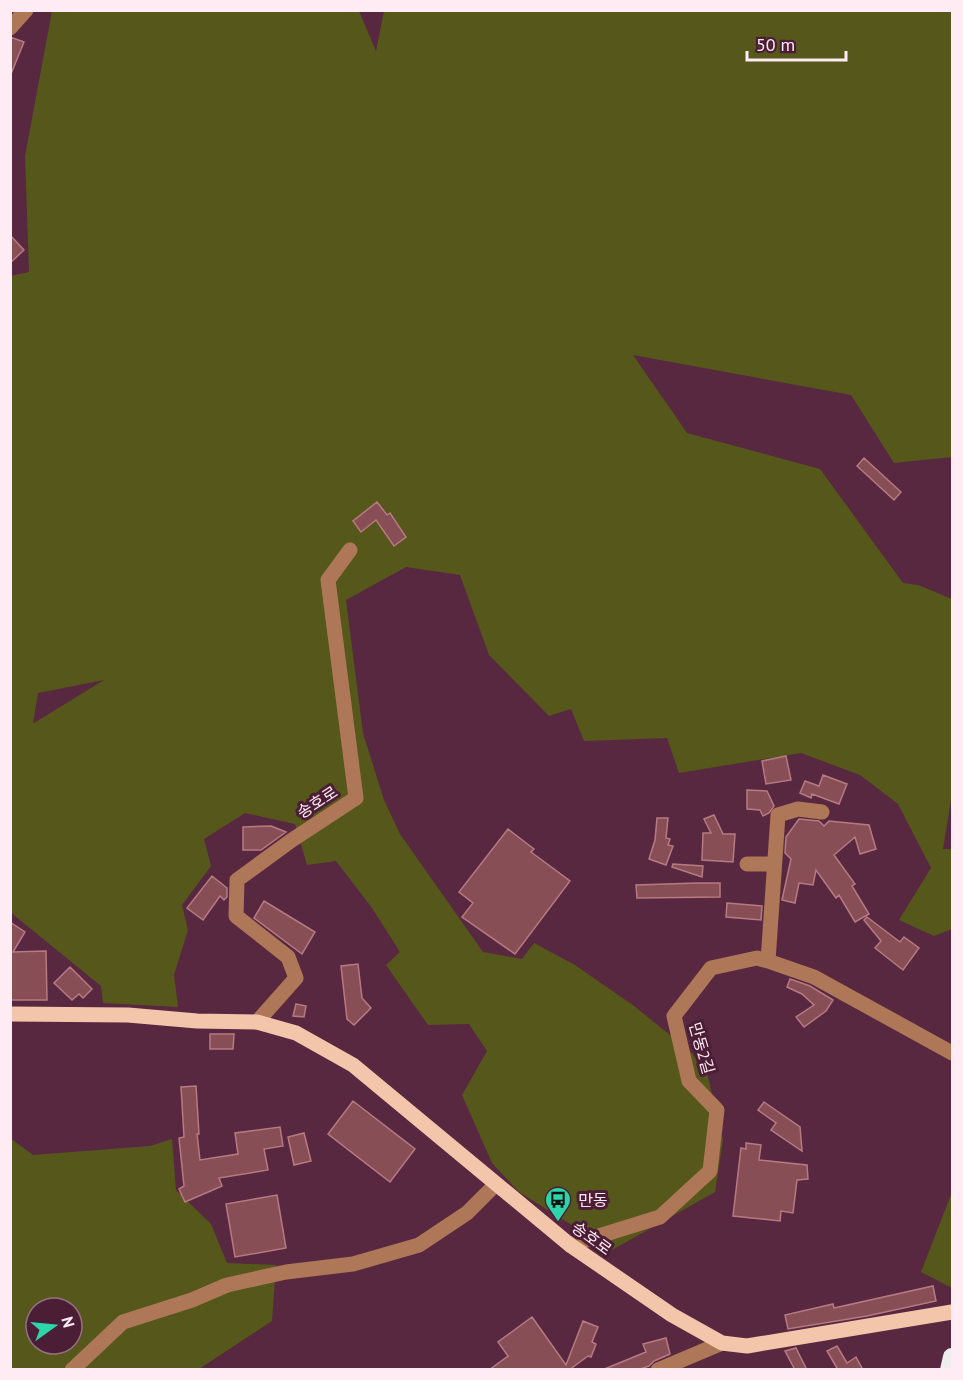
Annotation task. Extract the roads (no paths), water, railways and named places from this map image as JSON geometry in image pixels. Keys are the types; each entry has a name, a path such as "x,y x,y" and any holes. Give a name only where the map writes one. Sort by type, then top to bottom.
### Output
{"highway":[{"path":"949,1370 952,1357"}],"main road":[{"name":"송호로","path":"10,1014 128,1015 197,1021 257,1022 296,1033 353,1065 570,1245 672,1315 722,1343 747,1346 952,1312"}],"street":[{"path":"10,28 26,10"},
{"name":"송호로","path":"257,1022 296,978 288,957 236,916 237,880 356,798 328,580 350,550"},
{"path":"768,961 778,815 798,809 822,812"},
{"path":"747,864 774,864"},
{"name":"만동2길","path":"570,1245 660,1217 710,1171 717,1110 689,1081 674,1016 711,968 757,958 814,977 952,1053"},
{"path":"72,1370 123,1322 192,1300 226,1285 286,1272 353,1264 419,1245 467,1213 495,1185"},
{"path":"658,1370 722,1343"}],"place":[{"name":"만동","path":"558,1223"}]}
